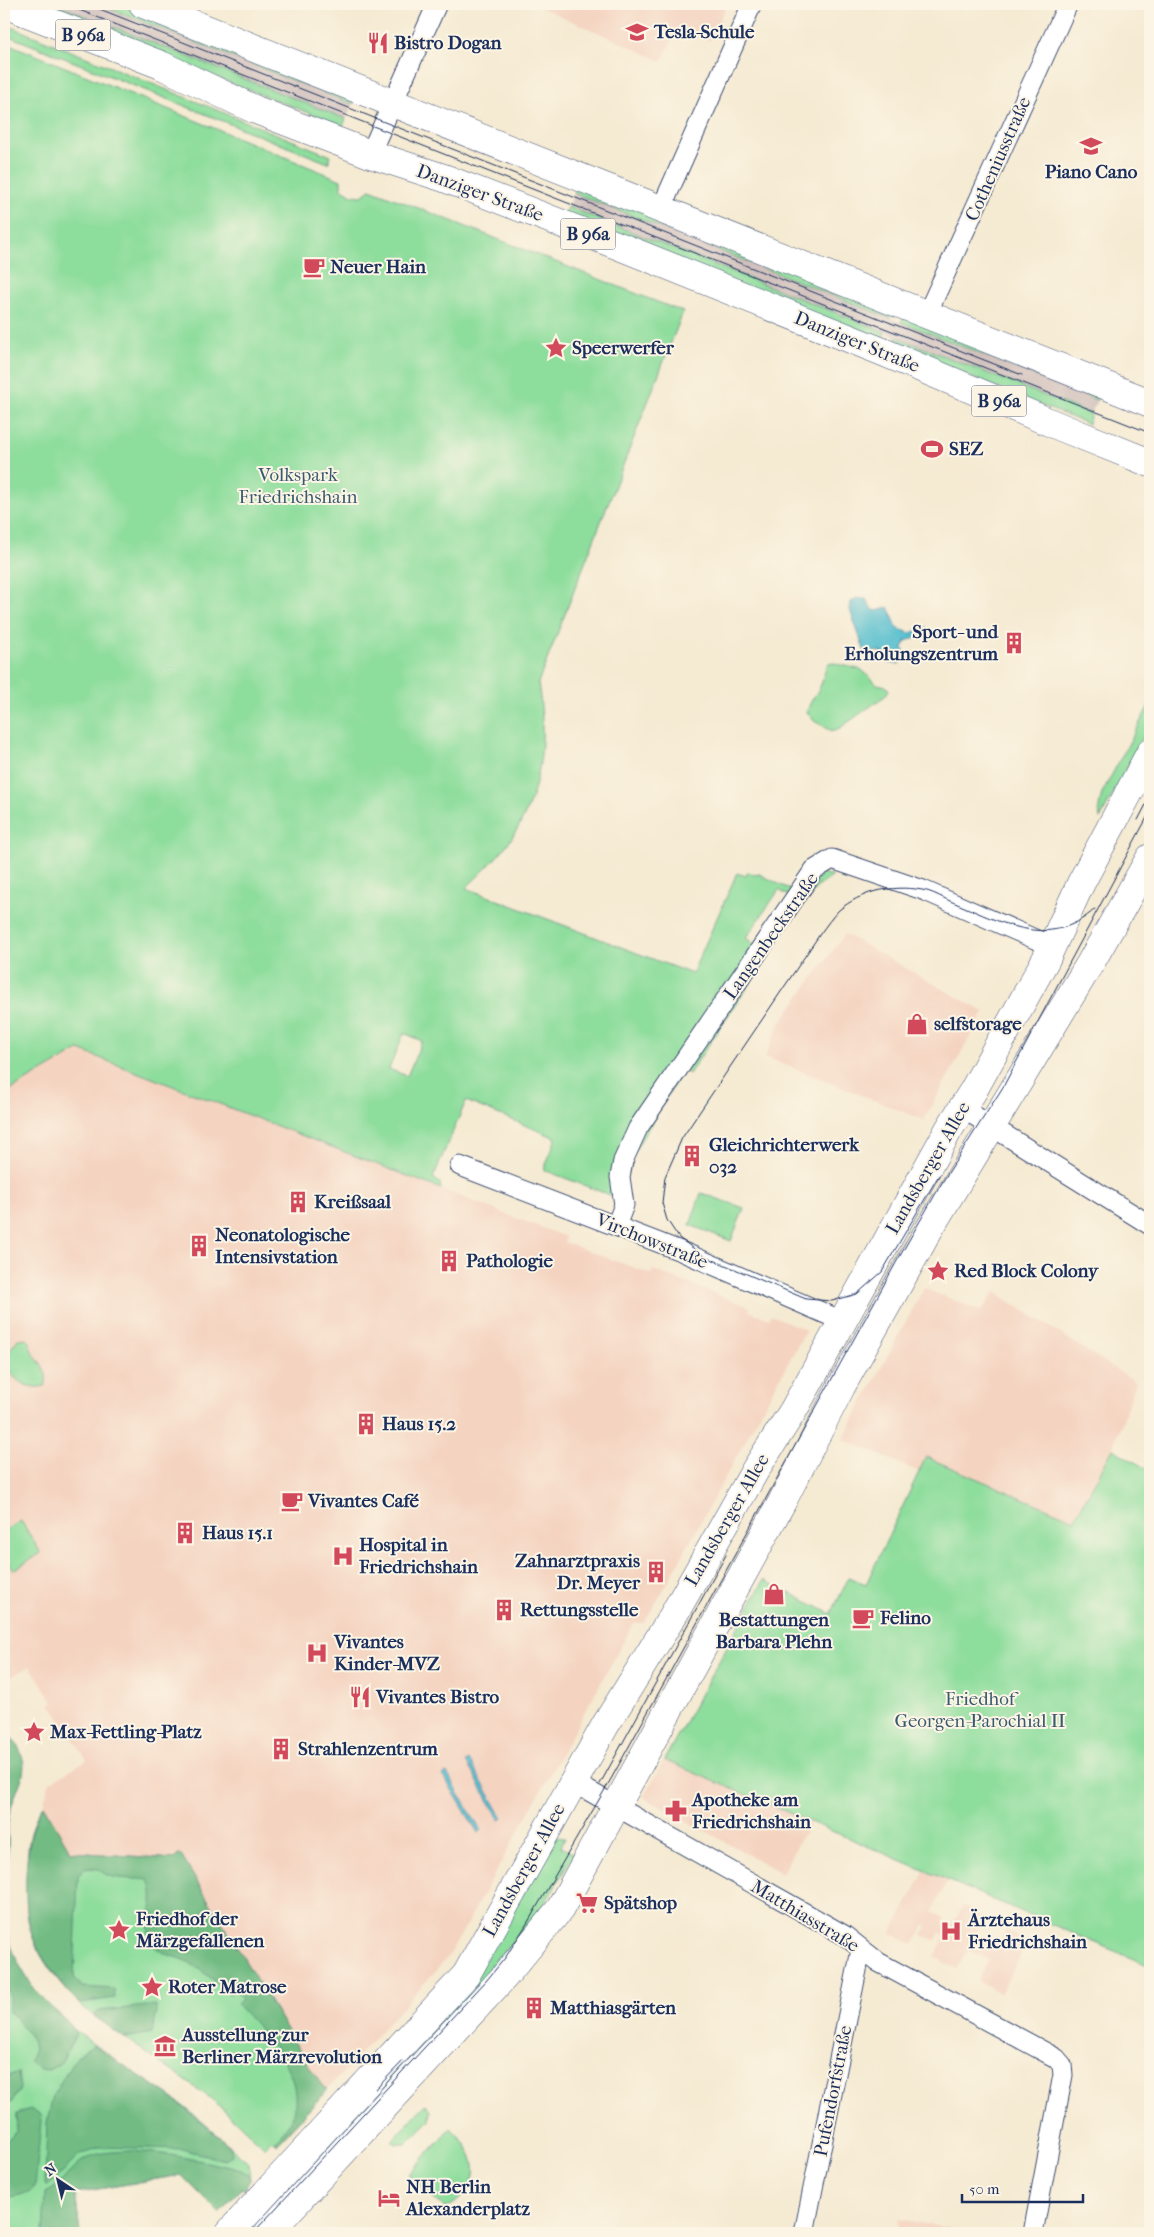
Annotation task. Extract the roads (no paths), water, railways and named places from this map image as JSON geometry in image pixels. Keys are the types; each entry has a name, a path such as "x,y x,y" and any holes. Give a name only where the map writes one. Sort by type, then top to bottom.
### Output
{"main road":[{"name":"Danziger Straße","path":"4,4 162,65 256,110 370,154 444,178 619,246 857,341 1150,462"},
{"name":"B 96a","path":"145,4 1150,403"},
{"name":"Landsberger Allee","path":"229,2233 466,1975 606,1724 674,1614 756,1467 793,1411 842,1320 962,1108 1045,944 1081,883 1150,753"},
{"name":"Landsberger Allee","path":"268,2233 536,1940 560,1909 782,1502 841,1388 944,1204 1091,962 1150,858"}],"street":[{"path":"370,154 437,4"},
{"path":"661,209 752,4"},
{"name":"Cotheniusstraße","path":"928,314 1068,4"},
{"name":"Langenbeckstraße","path":"616,1226 624,1205 620,1177 623,1161 638,1128 814,870 832,859 931,893 1045,944"},
{"path":"962,1108 1150,1225"},
{"name":"Virchowstraße","path":"460,1166 683,1252 842,1320"},
{"name":"Matthiasstraße","path":"573,1782 844,1935 878,1962 1056,2058 1062,2065 1061,2089 1033,2233"},
{"name":"Pufendorfstraße","path":"804,2233 862,1950"}],"water":[{"path":"857,598 866,599 872,609 877,611 889,607 897,628 910,633 927,627 930,632 906,641 903,648 905,657 899,664 888,663 884,654 878,651 866,655 850,610 851,602"},
{"path":"469,1760 503,1818 500,1820 466,1762"},
{"path":"447,1773 481,1831 478,1833 443,1775"}],"tram line":[{"path":"64,4 1150,433"},
{"path":"87,4 1022,375"},
{"path":"1138,820 1150,797"},
{"path":"253,2233 486,1981 505,1958 528,1922 611,1779 897,1261 943,1181 1003,1087 1150,812"},
{"path":"939,1175 882,1272 857,1294 832,1301 806,1299 704,1256 679,1238 667,1220 662,1203 665,1177 682,1138 820,934 836,913 847,904 861,896 876,891 899,888 916,889 932,893 1005,924 1042,931 1060,929 1077,922 1095,909"},
{"path":"600,1784 726,1555"},
{"path":"376,2089 402,2062"}],"place":[{"name":"Tesla-Schule","path":"637,32"},
{"name":"Bistro Dogan","path":"378,43"},
{"name":"Piano Cano","path":"1091,146"},
{"name":"Neuer Hain","path":"314,267"},
{"name":"Speerwerfer","path":"556,348"},
{"name":"SEZ","path":"932,449"},
{"name":"Sport- und Erholungszentrum","path":"1014,643"},
{"name":"selfstorage","path":"917,1024"},
{"name":"Gleichrichterwerk 032","path":"692,1156"},
{"name":"Kreißsaal","path":"298,1202"},
{"name":"Neonatologische Intensivstation","path":"199,1246"},
{"name":"Pathologie","path":"449,1261"},
{"name":"Red Block Colony","path":"938,1271"},
{"name":"Haus 15.2","path":"366,1424"},
{"name":"Vivantes Café","path":"292,1501"},
{"name":"Haus 15.1","path":"185,1533"},
{"name":"Hospital in Friedrichshain","path":"343,1556"},
{"name":"Zahnarztpraxis Dr. Meyer","path":"656,1572"},
{"name":"Bestattungen Barbara Plehn","path":"774,1594"},
{"name":"Rettungsstelle","path":"504,1610"},
{"name":"Felino","path":"863,1618"},
{"name":"Vivantes Kinder-MVZ","path":"317,1653"},
{"name":"Vivantes Bistro","path":"360,1697"},
{"name":"Max-Fettling-Platz","path":"34,1732"},
{"name":"Strahlenzentrum","path":"281,1749"},
{"name":"Apotheke am Friedrichshain","path":"676,1811"},
{"name":"Spätshop","path":"587,1903"},
{"name":"Friedhof der Märzgefallenen","path":"119,1930"},
{"name":"Ärztehaus Friedrichshain","path":"951,1931"},
{"name":"Roter Matrose","path":"152,1987"},
{"name":"Matthiasgärten","path":"534,2008"},
{"name":"Ausstellung zur Berliner Märzrevolution","path":"165,2046"},
{"name":"NH Berlin Alexanderplatz","path":"389,2198"}],"park label":[{"name":"Volkspark Friedrichshain","path":"298,486"},
{"name":"Friedhof Georgen-Parochial II","path":"980,1710"}]}
